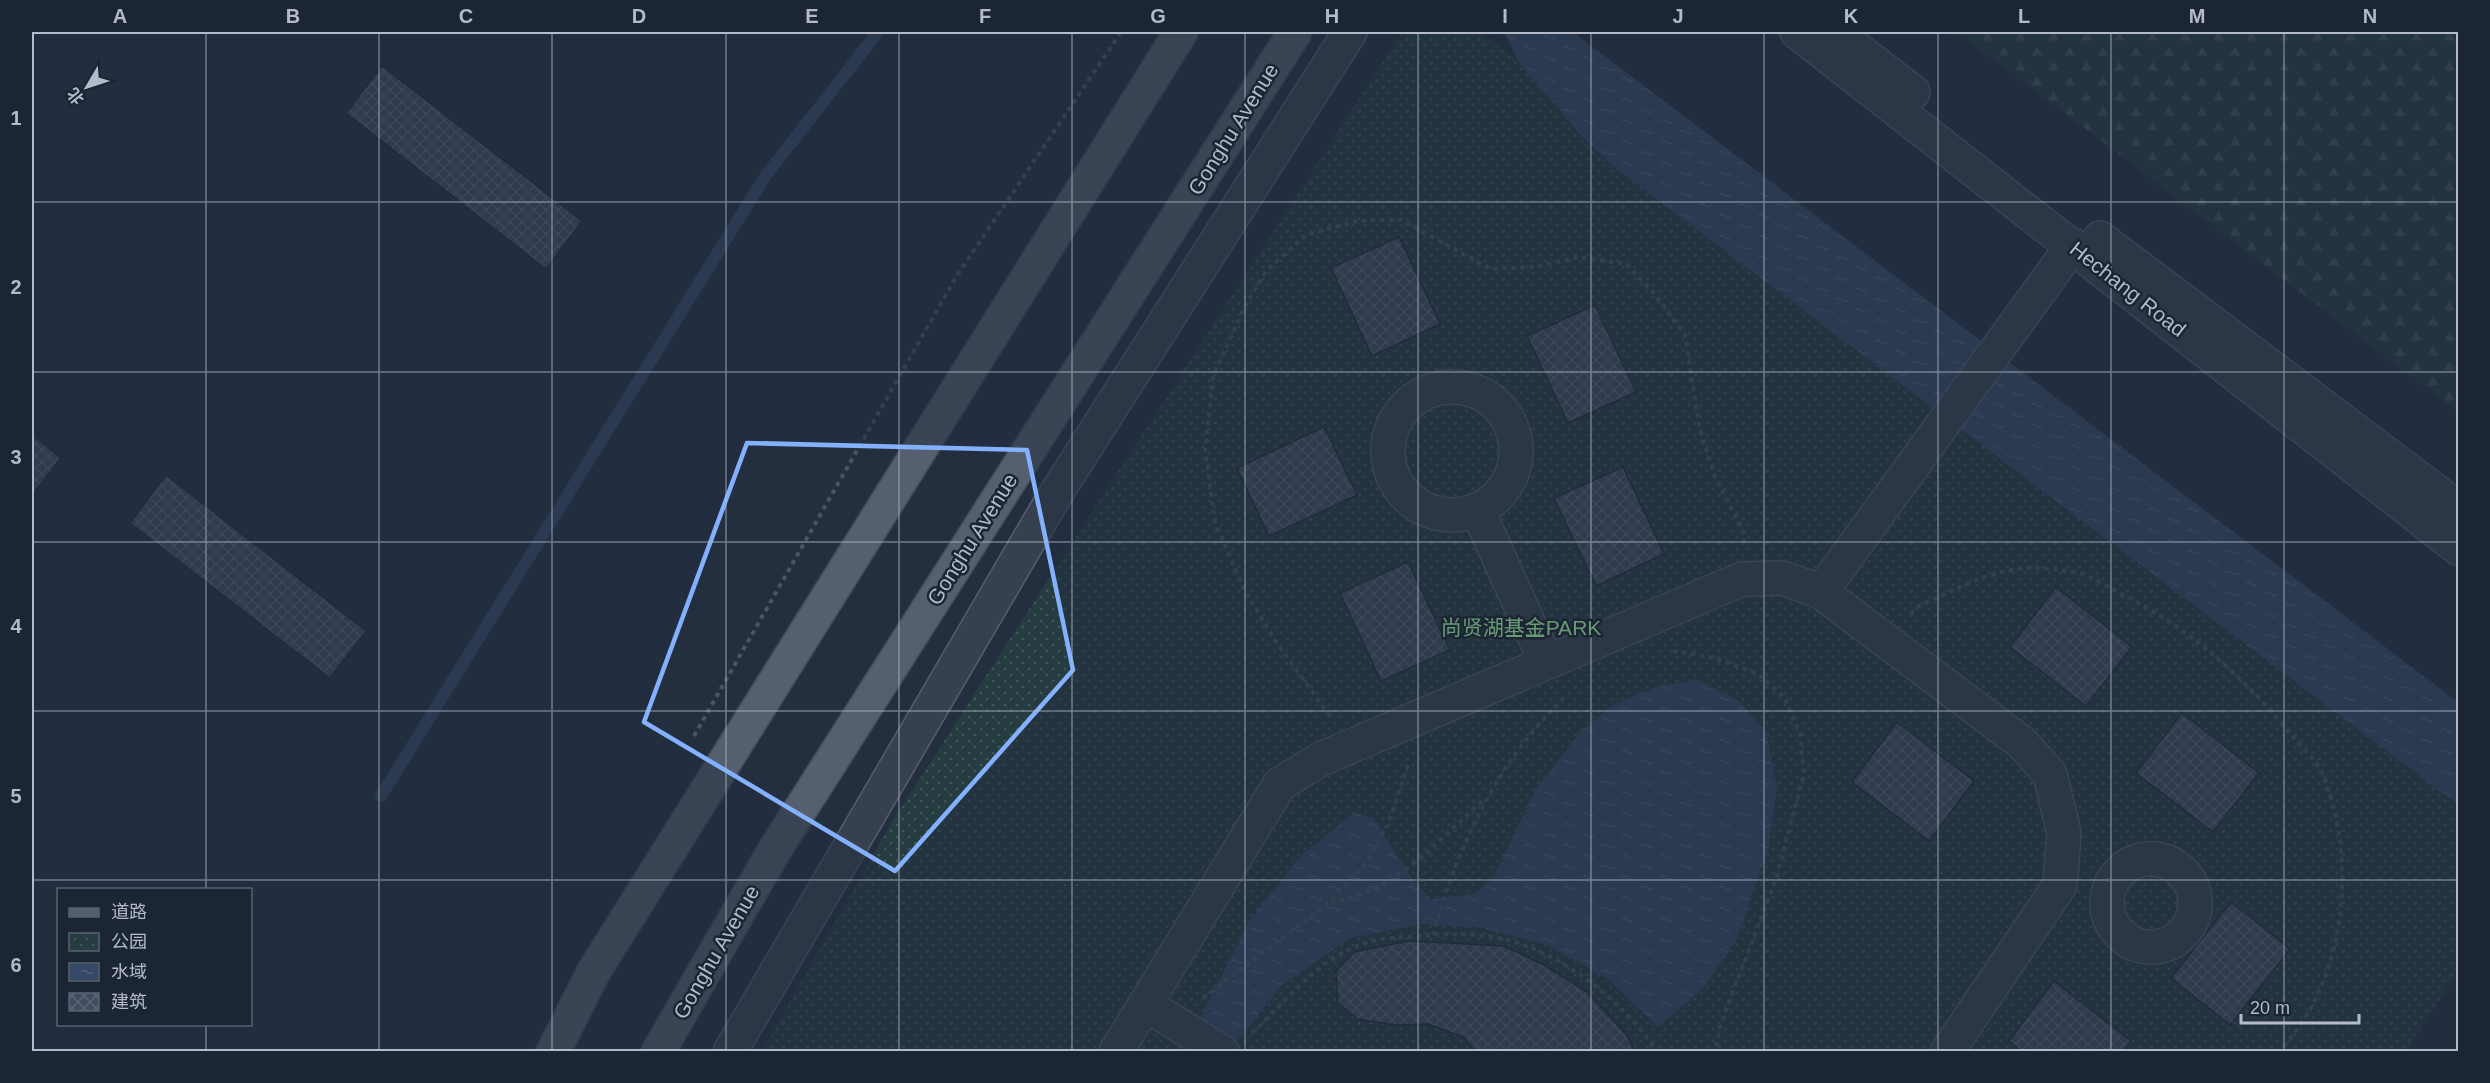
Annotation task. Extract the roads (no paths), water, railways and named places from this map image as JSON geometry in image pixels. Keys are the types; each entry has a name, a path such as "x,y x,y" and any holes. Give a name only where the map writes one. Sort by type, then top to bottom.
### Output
{"main road":[{"path":"553,1052 594,971 1181,32"},
{"name":"Gonghu Avenue","path":"658,1052 774,851 1294,32"}],"street":[{"path":"730,1052 1057,492 1350,32"},
{"name":"Hechang Road","path":"1797,32 2073,245 2458,548"},
{"name":"Hechang Road","path":"1835,32 2088,229 2458,508"},
{"path":"1821,592 2073,245"},
{"path":"1478,511 1546,662"},
{"path":"1116,1052 1280,784 1321,759 1350,746 1742,579 1783,578 1821,592 2022,742 2050,774 2064,833 2060,885 1947,1052"},
{"path":"2060,885 2108,895"},
{"path":"1145,1004 1234,1047"}],"water":[{"path":"1504,32 1573,32 2458,702 2458,805 1614,167 1579,133 1518,61"},
{"path":"1699,680 1738,700 1766,732 1777,787 1768,850 1736,941 1702,989 1658,1027 1608,979 1547,945 1483,928 1422,924 1350,938 1283,984 1230,1051 1183,1052 1251,918 1302,855 1355,812 1373,818 1413,880 1431,899 1473,894 1493,878 1536,789 1580,732 1612,706 1658,686"}],"waterway":[{"path":"381,796 766,175 878,32"}],"park label":[{"name":"尚贤湖基金PARK","path":"1521,627"}]}
